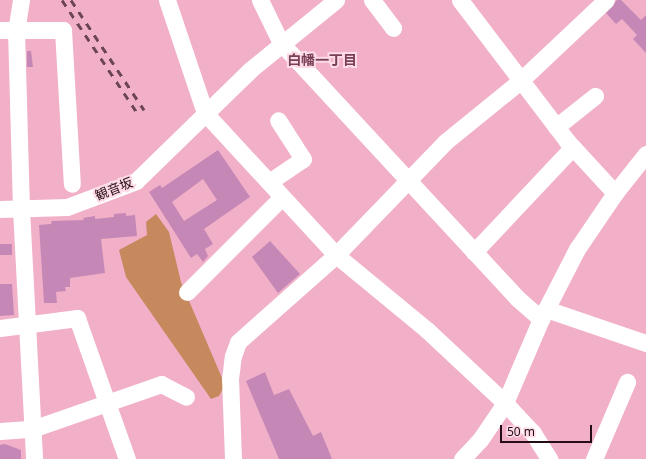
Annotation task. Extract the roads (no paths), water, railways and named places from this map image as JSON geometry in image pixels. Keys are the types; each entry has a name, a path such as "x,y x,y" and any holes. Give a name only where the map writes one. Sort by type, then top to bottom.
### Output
{"street":[{"path":"21,0 8,30 21,209 34,459"},
{"path":"167,0 205,113 336,255 427,330 505,403 533,433 549,459"},
{"path":"260,0 281,43 517,298 543,314 643,337"},
{"name":"観音坂","path":"0,209 68,207 136,181 205,113 281,43 336,0"},
{"path":"372,0 393,28"},
{"path":"460,0 556,127 615,193"},
{"path":"233,459 230,379 233,356 238,342 336,255 445,142 520,81 606,0"},
{"path":"8,30 62,30 72,184"},
{"path":"556,127 596,96"},
{"path":"269,182 303,159 278,120"},
{"path":"474,252 573,147"},
{"path":"462,459 480,440 505,403 543,314 577,249 615,193 643,165"},
{"path":"187,292 282,197"},
{"path":"0,328 27,326 77,318 127,459"},
{"path":"594,459 627,382"},
{"path":"0,431 32,429 108,404 161,384 186,397"}],"railway":[{"path":"62,0 138,114"},
{"path":"71,0 144,110"}],"district":[{"name":"白幡一丁目","path":"322,60"}]}
